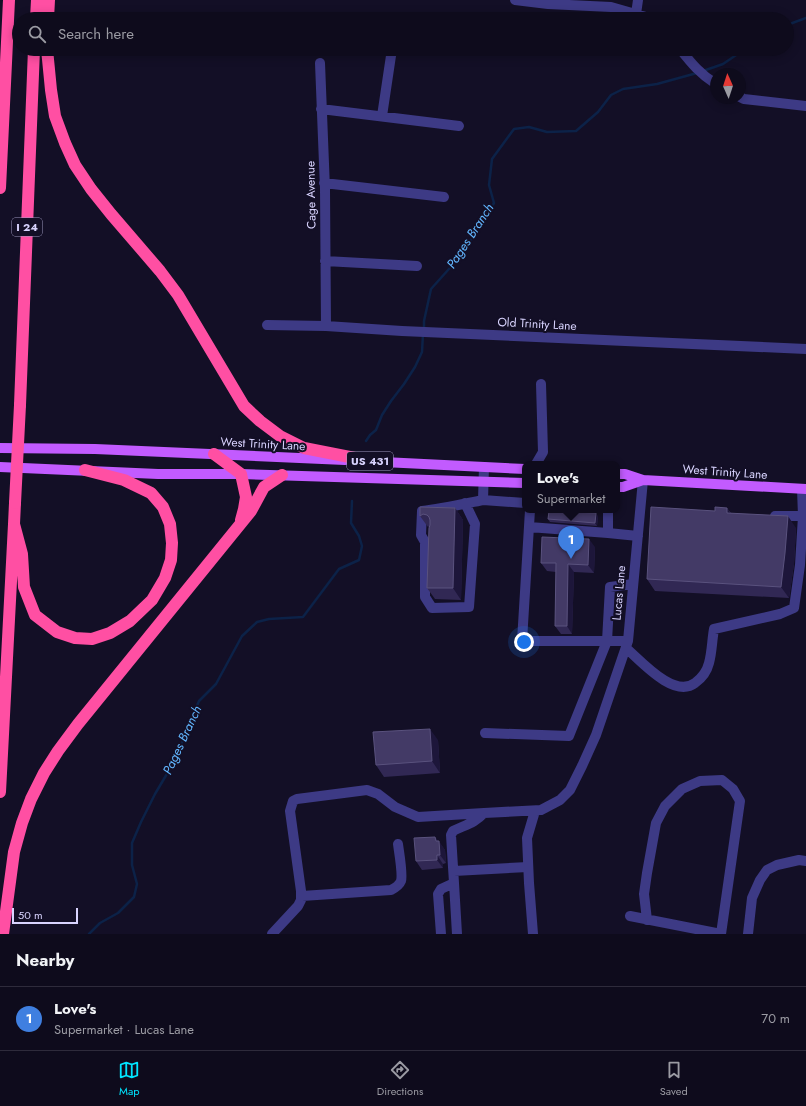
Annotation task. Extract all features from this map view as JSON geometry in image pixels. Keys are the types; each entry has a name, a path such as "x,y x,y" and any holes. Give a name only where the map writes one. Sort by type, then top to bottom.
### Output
{"highway":[{"path":"0,32 4,0"},
{"path":"0,188 9,0"},
{"path":"36,12 37,0"},
{"path":"48,0 48,12"},
{"name":"I 24","path":"0,792 20,405 34,56"},
{"path":"48,56 55,116 65,143 76,165 91,189 160,271 178,295 244,406 260,422 280,436 304,448 370,461"},
{"path":"214,454 241,474 246,497 239,525"},
{"path":"14,524 22,554 24,587 35,615 57,632 75,638 92,639 110,633 130,621 152,600 165,578 171,560 172,543 170,524 163,507 151,493 124,480 85,470"},
{"path":"3,934 14,852 24,817 44,772 78,724 251,511 264,487 282,475"}],"main road":[{"name":"West Trinity Lane","path":"0,448 95,449 522,469"},
{"name":"US 431","path":"0,467 158,474 282,475 522,483"},
{"name":"West Trinity Lane","path":"620,474 625,474 643,480 804,489"},
{"name":"West Trinity Lane","path":"620,487 643,480"}],"street":[{"path":"515,0 612,7 629,12"},
{"path":"636,12 638,0"},
{"path":"382,116 391,56"},
{"path":"686,56 695,68 710,79"},
{"name":"Cage Avenue","path":"320,63 324,183 326,326"},
{"path":"746,99 806,106"},
{"path":"321,109 459,126"},
{"path":"324,183 444,197"},
{"path":"325,261 417,266"},
{"name":"Old Trinity Lane","path":"267,325 326,326 402,331 806,349"},
{"path":"538,461 543,452 541,384"},
{"path":"483,500 484,467"},
{"name":"Lucas Lane","path":"302,896 290,811 293,801 297,799 368,790 378,794 395,807 418,817 541,810 560,800 570,790 596,735 627,644 643,480"},
{"path":"530,513 522,641 607,641 627,644 656,674 665,681 683,687 692,685 702,678 709,664 714,629 780,614 794,608 800,565 804,517 804,489"},
{"path":"465,504 476,524 469,607 432,608 424,597 428,539 421,535 422,511 434,514 465,504 483,500 522,503"},
{"path":"608,513 608,533"},
{"path":"767,516 804,517"},
{"path":"529,527 638,536"},
{"path":"485,734 569,736 607,641 610,587 633,584"},
{"path":"630,916 646,920 721,934 740,802 733,789 722,780 700,781 682,789 665,806 656,823 647,873 644,894 646,920"},
{"path":"533,934 528,867 528,838 535,811"},
{"path":"457,934 451,835 453,831 478,820 484,813"},
{"path":"272,934 298,906 302,896 391,890 397,886 401,881 398,844"},
{"path":"748,934 752,898 760,880 767,870 777,865 799,860 806,861"},
{"path":"454,871 528,867"},
{"path":"441,934 438,894 441,889 454,883"}],"building":[{"path":"420,507 455,508 453,588 427,588 430,520 427,515 423,514 420,516"},
{"path":"651,507 715,511 715,507 727,508 727,513 788,516 781,587 647,579"},
{"path":"549,513 596,513 595,523 548,519"},
{"path":"542,537 589,539 588,565 568,564 567,626 555,626 556,563 541,563"},
{"path":"430,729 432,761 376,765 373,732"},
{"path":"435,837 436,841 439,841 440,855 437,855 437,860 416,861 414,838"}],"waterway":[{"name":"Pages Branch","path":"794,22 806,18"},
{"name":"Pages Branch","path":"703,71 723,64 735,56"},
{"name":"Pages Branch","path":"424,329 424,321 431,289 457,260 480,227 494,203 489,185 492,159 514,129 529,127 547,132 576,131 598,112 611,95 623,89 657,84 697,73"},
{"name":"Pages Branch","path":"366,441 376,430 382,415 415,367 422,352 423,334"},
{"name":"Pages Branch","path":"89,934 100,923 118,913 134,897 137,884 132,865 132,843 155,794 179,751 199,701 216,684 242,636 257,622 269,619 303,617 339,569 359,560 362,546 359,536 351,523 352,501"}],"place":[{"name":"Love's","path":"571,559"}]}
